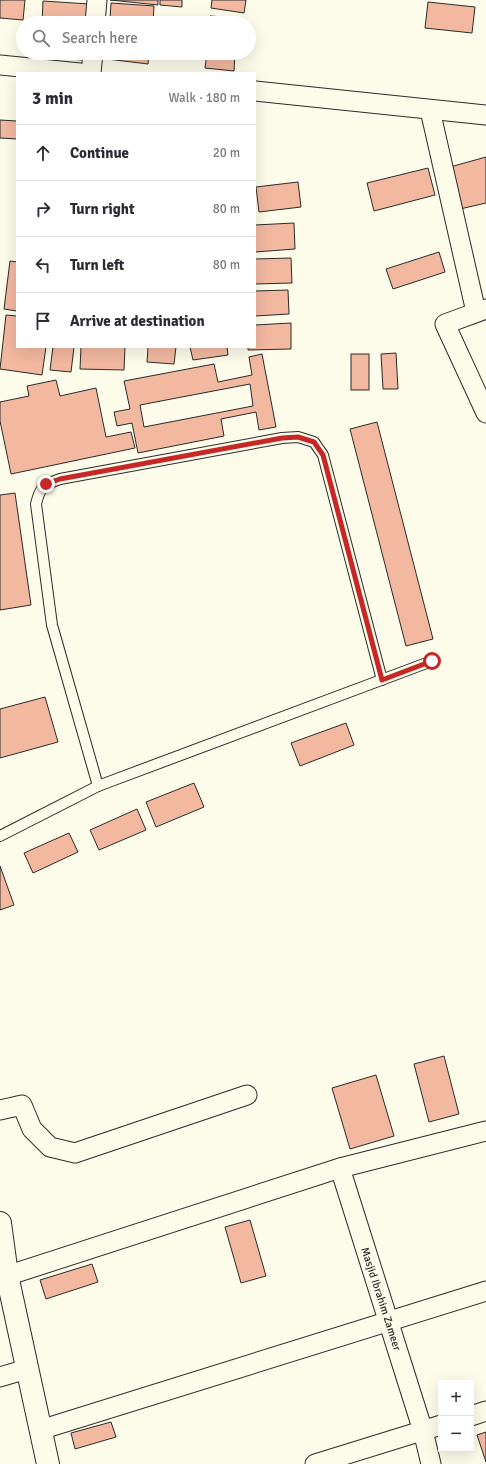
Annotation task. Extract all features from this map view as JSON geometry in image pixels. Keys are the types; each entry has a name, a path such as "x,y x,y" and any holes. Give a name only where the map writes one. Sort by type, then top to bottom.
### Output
{"street":[{"path":"95,16 96,0"},
{"path":"91,72 92,60"},
{"path":"0,65 70,72"},
{"path":"256,91 486,115"},
{"path":"430,110 481,311 445,324 486,413"},
{"path":"0,1110 22,1105 32,1129 50,1147 74,1153 247,1095"},
{"path":"4,1277 340,1168 486,1131"},
{"name":"Masjid Ibrahim Zameer","path":"340,1168 423,1431 431,1464"},
{"path":"0,1223 4,1277 27,1369 48,1464"},
{"path":"40,1430 486,1291"},
{"path":"0,1376 27,1369"},
{"path":"474,1415 486,1411"},
{"path":"315,1464 438,1426"}],"lane":[{"path":"98,786 52,625 36,504 39,492 46,484 60,479 282,438 298,437 314,442 323,455 382,680"},
{"path":"0,836 98,786 432,661"}],"building":[{"path":"0,0 25,0 23,16 16,16 16,19 0,18"},
{"path":"110,0 158,0 158,5"},
{"path":"160,0 182,0 182,7 160,5"},
{"path":"212,0 246,0 244,13 211,8"},
{"path":"43,1 89,4 88,16 42,16"},
{"path":"428,2 475,7 472,33 425,28"},
{"path":"111,3 154,6 153,16 110,16"},
{"path":"115,60 148,60 148,64"},
{"path":"206,60 235,60 234,71 205,68"},
{"path":"0,120 16,121 16,139 0,138"},
{"path":"486,157 486,203 460,209 450,167"},
{"path":"428,168 435,195 374,211 367,183"},
{"path":"298,182 301,207 259,212 256,187"},
{"path":"294,223 295,249 256,252 256,225"},
{"path":"439,252 445,272 393,289 386,269"},
{"path":"291,258 292,283 256,284 256,259"},
{"path":"10,261 16,262 16,311 4,309"},
{"path":"288,290 289,314 256,316 256,291"},
{"path":"6,315 16,316 16,348 46,348 42,375 0,369"},
{"path":"291,323 291,349 248,350 248,348 256,348 256,325"},
{"path":"53,348 74,348 71,372 50,370"},
{"path":"81,348 125,348 124,370 80,369"},
{"path":"148,348 176,348 174,364 147,362"},
{"path":"190,348 227,348 228,355 193,360"},
{"path":"396,353 398,389 383,389 381,354"},
{"path":"262,354 276,427 259,430 256,412 221,419 224,436 138,453 132,423 117,426 114,412 130,409 124,381 214,364 218,382 252,375 249,357","holes":["250,384 253,406 144,427 140,405"]},
{"path":"351,354 369,354 369,390 351,390"},
{"path":"56,380 60,396 96,388 106,437 131,432 135,448 11,474 0,421 0,402 29,396 27,386"},
{"path":"377,422 433,639 406,646 350,429"},
{"path":"15,493 31,605 0,610 0,495"},
{"path":"45,697 58,742 0,758 0,709"},
{"path":"346,723 354,745 300,766 291,743"},
{"path":"194,783 204,807 156,827 146,802"},
{"path":"137,809 146,830 99,850 90,830"},
{"path":"69,833 78,852 33,873 24,853"},
{"path":"0,866 14,905 0,910"},
{"path":"444,1056 459,1114 429,1122 414,1064"},
{"path":"376,1075 394,1136 350,1149 332,1088"},
{"path":"250,1220 266,1276 241,1283 225,1227"},
{"path":"92,1264 98,1282 46,1299 40,1280"},
{"path":"111,1422 116,1437 75,1449 71,1433"},
{"path":"486,1432 486,1462 477,1435"}],"route":[{"path":"46,484 60,479 282,438 298,437 314,442 323,455 382,680 432,661"}]}
